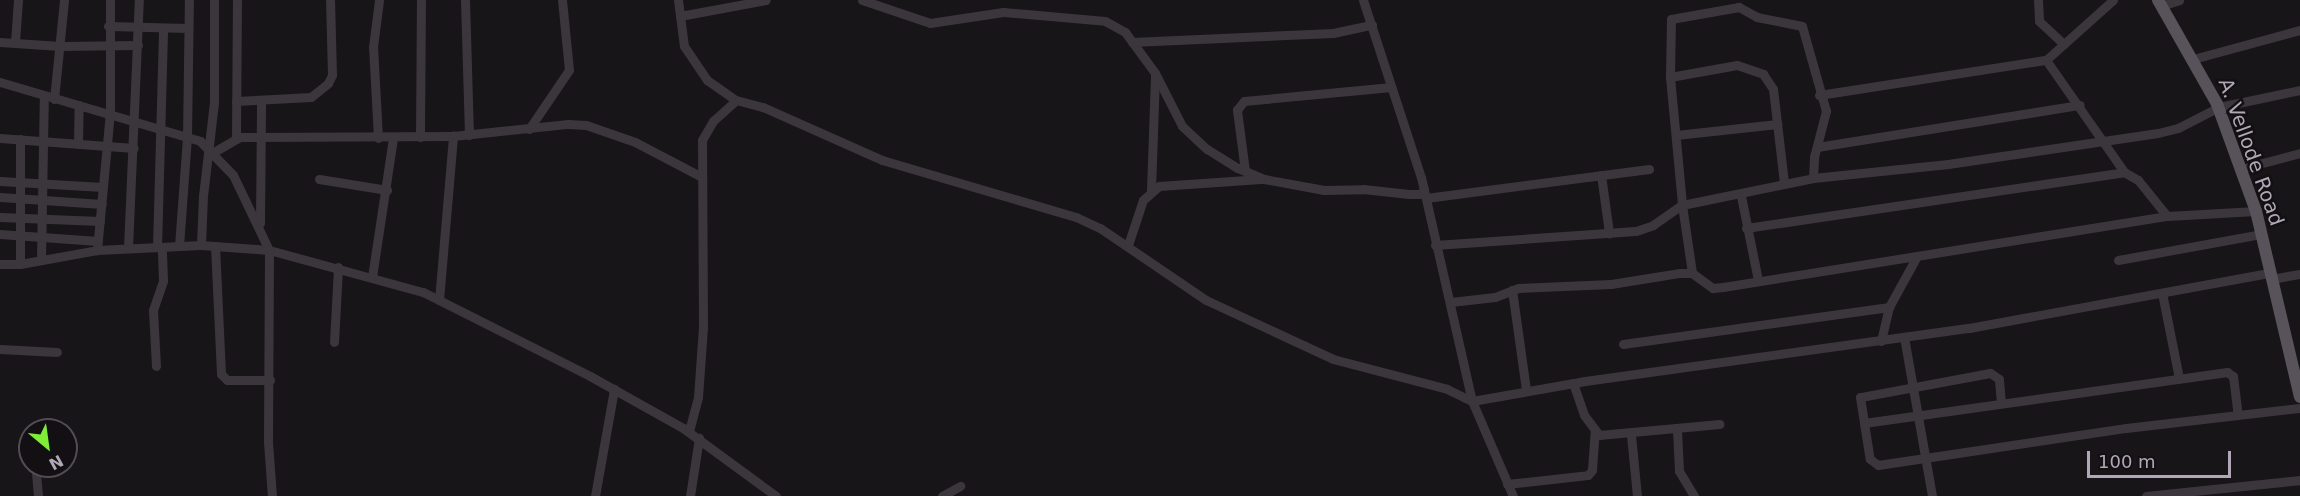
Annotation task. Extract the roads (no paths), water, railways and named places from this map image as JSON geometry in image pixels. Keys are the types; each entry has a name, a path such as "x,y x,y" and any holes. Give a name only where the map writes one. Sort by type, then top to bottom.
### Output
{"main road":[{"name":"A. Vellode Road","path":"2160,3 2218,107 2256,212 2300,398"}],"street":[{"path":"15,42 18,0"},
{"path":"54,99 64,0"},
{"path":"98,245 110,112 108,26 110,0"},
{"path":"128,248 136,120 139,0"},
{"path":"180,246 187,137 189,0"},
{"path":"201,245 214,102 214,0"},
{"path":"236,138 237,0"},
{"path":"236,101 311,97 328,83 332,75 330,0"},
{"path":"378,138 373,47 379,0"},
{"path":"420,137 421,0"},
{"path":"465,0 469,135"},
{"path":"529,129 569,70 562,0"},
{"path":"678,0 684,46 706,80 736,100 763,107 882,160 1076,217 1128,245 1174,282 1206,300 1333,359 1447,389 1472,401 1526,389 1881,341 2162,293 2270,276 2300,274"},
{"path":"680,16 766,0"},
{"path":"862,0 930,22 1003,12 1105,21 1125,32 1155,73 1182,126 1207,149 1264,179 1324,190 1363,189 1425,194 1649,169"},
{"path":"1364,0 1425,194 1472,401 1513,496"},
{"path":"2038,0 2039,21 2064,44"},
{"path":"1819,95 2046,60 2113,0"},
{"path":"2160,3 2179,0"},
{"path":"1692,273 1682,205 1670,77 1671,20 1739,8 1757,17 1802,26 1827,121 1817,147 1813,178"},
{"path":"1132,42 1333,33 1372,25"},
{"path":"108,26 188,28"},
{"path":"156,366 153,310 163,281 160,247 159,128 163,29"},
{"path":"2193,59 2300,30"},
{"path":"0,42 60,46 138,45"},
{"path":"2046,60 2080,105 2101,141 2124,172 2138,180 2167,216"},
{"path":"1670,77 1737,65 1752,67 1769,80 1784,183"},
{"path":"1151,190 1155,73"},
{"path":"0,82 54,99 110,112 200,141 233,175 260,226 269,250 268,442 272,496"},
{"path":"1245,171 1237,110 1244,101 1391,87"},
{"path":"1436,244 1644,230 1682,205 1742,196 1784,183 1948,164 2178,128 2218,107 2300,90"},
{"path":"41,260 39,219 44,96"},
{"path":"260,226 261,100"},
{"path":"689,431 699,397 703,327 702,140 713,122 736,100"},
{"path":"78,144 79,105"},
{"path":"1817,147 2080,105"},
{"path":"1676,135 1777,124"},
{"path":"209,151 236,138 453,136 586,125 635,142 702,177"},
{"path":"439,300 453,136"},
{"path":"0,138 134,148"},
{"path":"20,138 20,264"},
{"path":"372,277 387,190 393,138"},
{"path":"2240,169 2300,153"},
{"path":"1746,228 2124,172"},
{"path":"1601,175 1610,233"},
{"path":"319,179 387,190"},
{"path":"1128,245 1143,200 1151,190 1159,186 1264,179"},
{"path":"0,181 103,188"},
{"path":"1742,196 1746,228 1758,280"},
{"path":"0,197 102,204"},
{"path":"1451,302 1495,297 1512,290 1611,284 1692,273 1713,288 2167,216 2256,212"},
{"path":"0,217 100,221"},
{"path":"0,234 40,236 128,248 201,245 269,250 372,277 439,300 614,389 689,431 776,496"},
{"path":"2118,260 2261,234"},
{"path":"0,264 20,264 41,260 98,245"},
{"path":"215,246 221,374 228,380 270,380"},
{"path":"1881,341 1889,307 1917,256"},
{"path":"334,342 338,267"},
{"path":"1512,290 1526,389"},
{"path":"2162,293 2179,378"},
{"path":"1623,344 1889,307"},
{"path":"1904,337 1923,456 1932,496"},
{"path":"0,349 57,352"},
{"path":"1864,423 2179,378 2230,373 2238,415"},
{"path":"2001,403 1996,374 1863,394 1864,423 1870,459 1874,463 2300,408"},
{"path":"1507,484 1588,475 1592,470 1595,431 1573,383"},
{"path":"595,496 614,389"},
{"path":"1595,431 1605,436 1631,435 1719,424"},
{"path":"1677,430 1679,471 1694,496"},
{"path":"1631,435 1637,496"},
{"path":"690,496 699,438"},
{"path":"36,478 38,496"},
{"path":"2146,496 2300,480"},
{"path":"942,496 960,486"}]}
